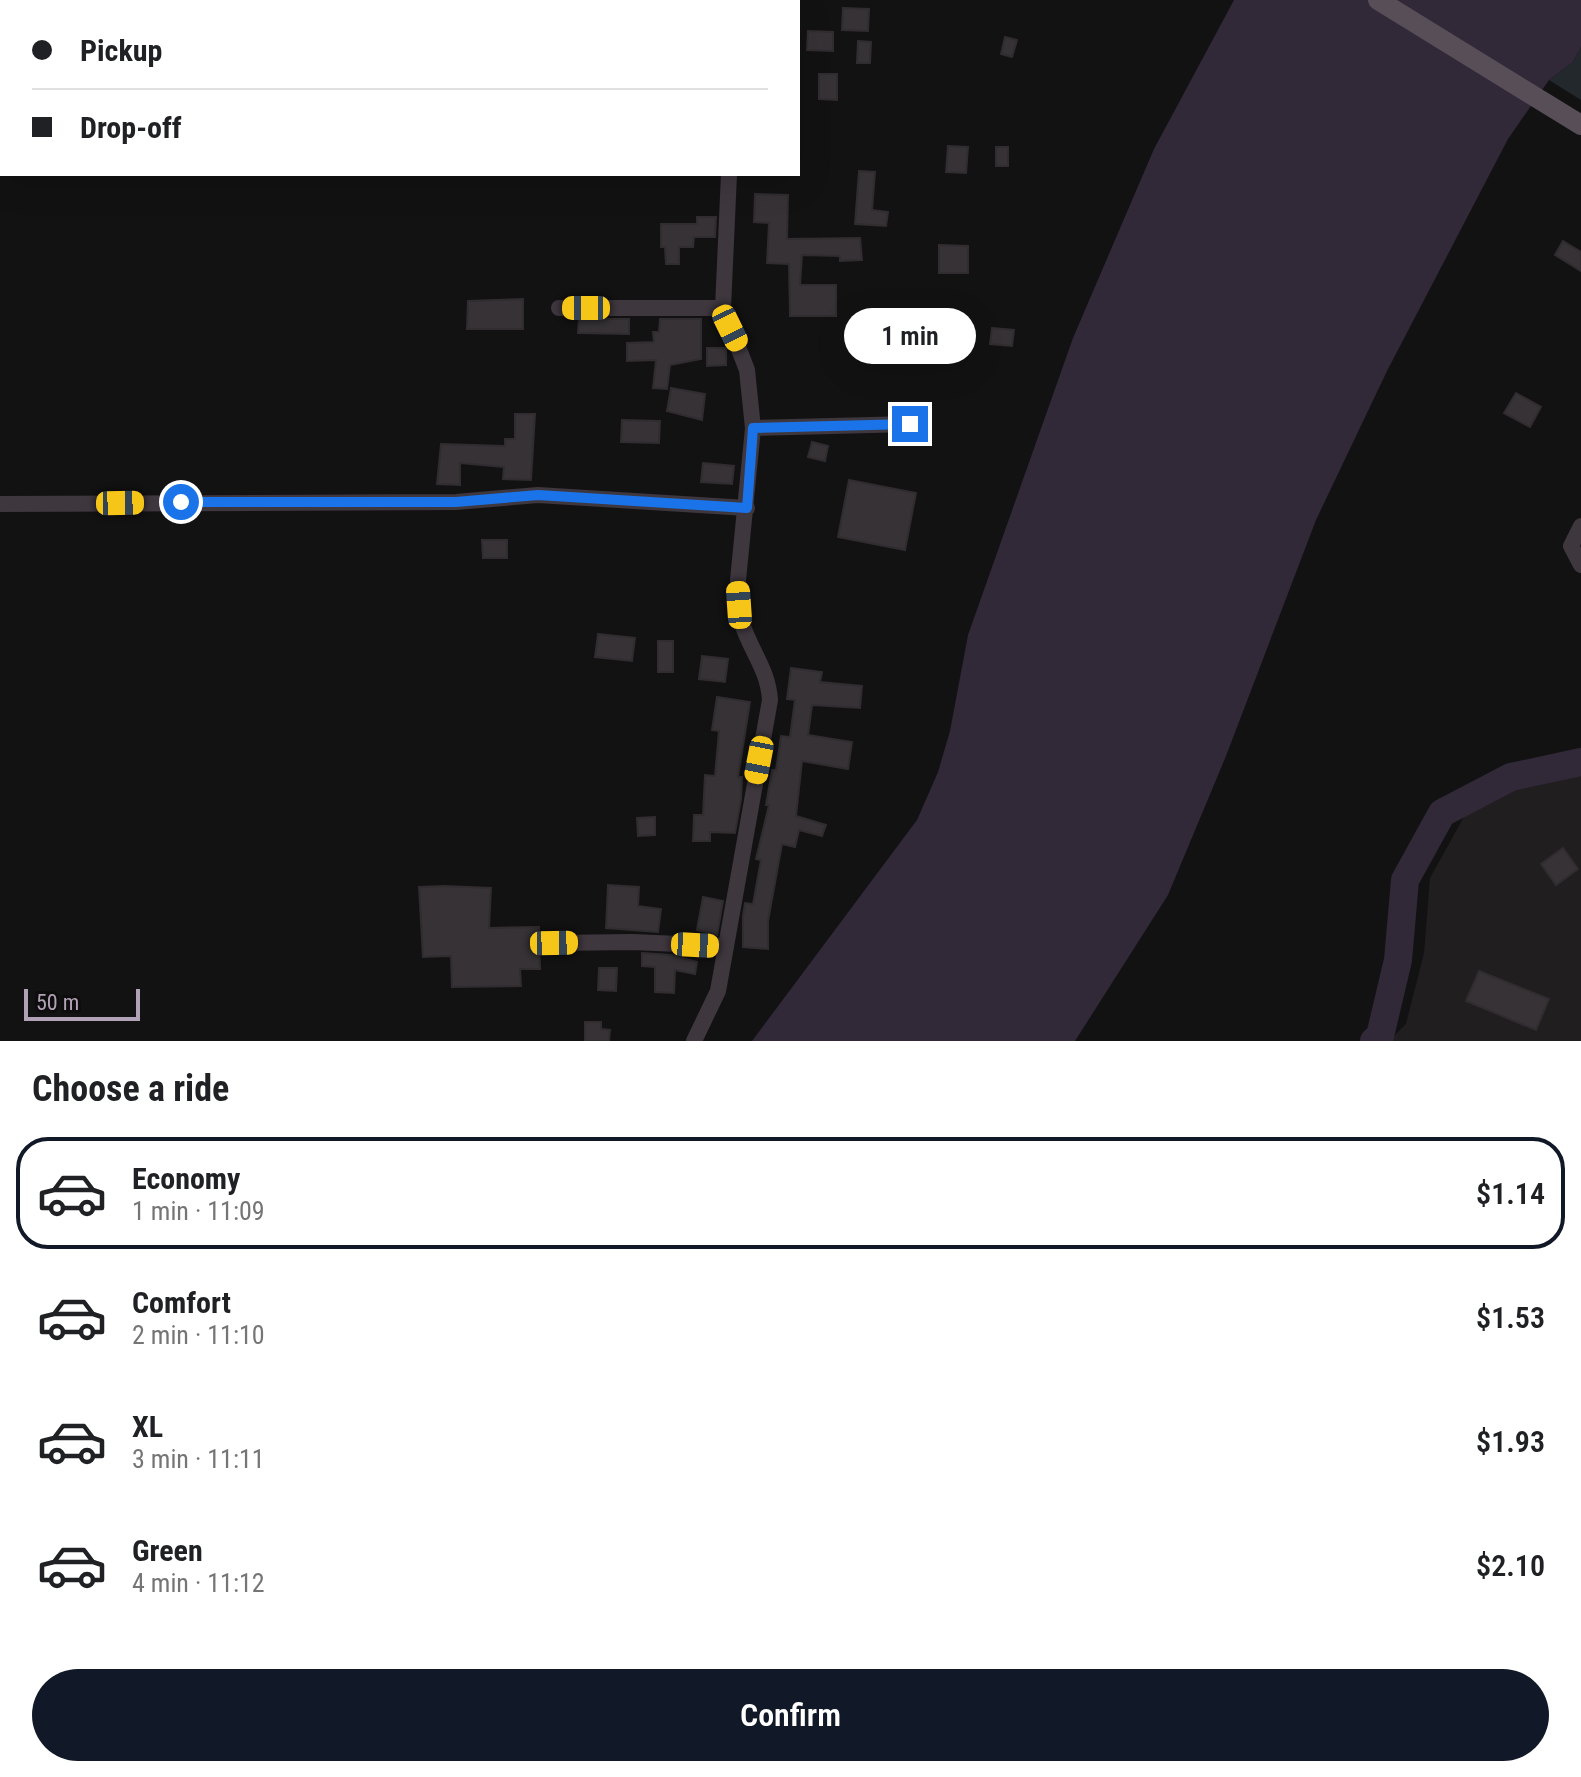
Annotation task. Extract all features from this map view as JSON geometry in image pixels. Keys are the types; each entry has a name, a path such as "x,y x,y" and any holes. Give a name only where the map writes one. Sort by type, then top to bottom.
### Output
{"main road":[{"path":"1378,0 1580,124"}],"street":[{"path":"694,1041 718,991 770,700 764,664 741,618 738,580 753,428 747,370 723,308 729,176"},
{"path":"559,308 723,308"},
{"path":"753,428 910,424"},
{"path":"0,504 456,502 538,495 747,508"},
{"path":"1581,526 1571,546 1581,565"},
{"path":"554,943 726,946"}],"shaded area":[{"path":"1234,0 1581,0 1581,47 1573,62 1549,80 1508,139 1387,371 1316,520 1226,756 1168,895 1075,1041 752,1041 917,820 938,772 950,731 968,635 1073,338 1154,149"},
{"path":"1581,47 1581,100 1549,80 1573,62"},
{"path":"1581,770 1581,1041 1389,1041 1406,1024 1424,953 1430,878 1465,815 1530,781"}],"building":[{"path":"843,8 869,9 868,31 842,30"},
{"path":"808,31 833,32 833,51 807,50"},
{"path":"1005,37 1017,40 1012,57 1001,54"},
{"path":"858,41 871,42 870,63 857,63"},
{"path":"819,74 837,74 837,100 819,99"},
{"path":"948,146 968,147 966,173 946,172"},
{"path":"996,147 1008,147 1008,166 996,166"},
{"path":"859,171 875,172 872,210 888,212 886,226 855,224"},
{"path":"755,194 788,195 787,239 860,238 862,260 840,261 840,256 802,255 800,285 836,285 836,316 790,316 789,264 767,263 769,223 754,222"},
{"path":"697,217 716,217 715,237 694,237 693,247 679,247 679,264 666,264 665,247 661,247 661,224 697,224"},
{"path":"1563,241 1581,252 1581,271 1555,255"},
{"path":"939,245 968,246 968,273 939,273"},
{"path":"523,299 523,329 467,329 468,301"},
{"path":"579,319 629,319 629,334 578,333"},
{"path":"660,319 701,319 701,359 670,365 667,389 653,388 656,360 627,361 627,343 654,342 653,332 659,332"},
{"path":"992,328 1014,330 1012,346 990,344"},
{"path":"707,348 726,348 726,365 707,366"},
{"path":"671,388 705,394 702,420 667,411"},
{"path":"1516,393 1541,407 1530,427 1504,413"},
{"path":"515,414 535,414 531,480 503,479 504,467 460,463 460,485 437,484 441,444 505,446 505,439 515,439"},
{"path":"622,420 660,421 659,443 621,442"},
{"path":"812,442 828,446 825,461 808,457"},
{"path":"703,463 734,466 732,484 701,482"},
{"path":"849,480 916,493 905,550 838,537"},
{"path":"482,540 507,540 507,558 483,558"},
{"path":"598,634 635,638 632,661 595,657"},
{"path":"658,641 673,641 673,672 658,672"},
{"path":"702,656 728,659 725,682 699,679"},
{"path":"791,668 822,672 820,682 862,686 860,708 812,705 808,735 852,742 848,769 802,761 796,816 826,825 822,836 799,830 795,847 782,844 768,921 768,949 743,947 745,903 753,904 761,860 756,859 769,805 766,805 772,770 776,770 781,736 790,737 795,700 787,699"},
{"path":"717,697 750,702 738,777 742,777 741,799 735,833 710,832 710,841 693,841 694,815 703,815 705,775 715,776 719,731 712,730"},
{"path":"655,817 655,835 638,836 637,818"},
{"path":"1563,848 1578,869 1556,885 1541,864"},
{"path":"608,885 639,887 638,906 661,909 658,932 606,928"},
{"path":"419,887 491,888 489,928 539,927 540,969 520,969 521,986 452,987 451,956 423,957"},
{"path":"703,897 723,901 717,935 697,930"},
{"path":"642,953 671,955 697,962 695,974 675,970 674,993 655,992 655,967 642,966"},
{"path":"599,968 617,968 616,991 598,990"},
{"path":"1479,971 1549,999 1536,1030 1466,1001"},
{"path":"585,1022 601,1022 601,1029 610,1030 609,1041 585,1041"}],"waterway":[{"path":"1374,1041 1380,1036 1398,960 1405,880 1442,813 1511,777 1581,762"}],"route":[{"path":"181,502 456,502 505,495 538,495 665,500 747,508 753,428 910,424"}]}
